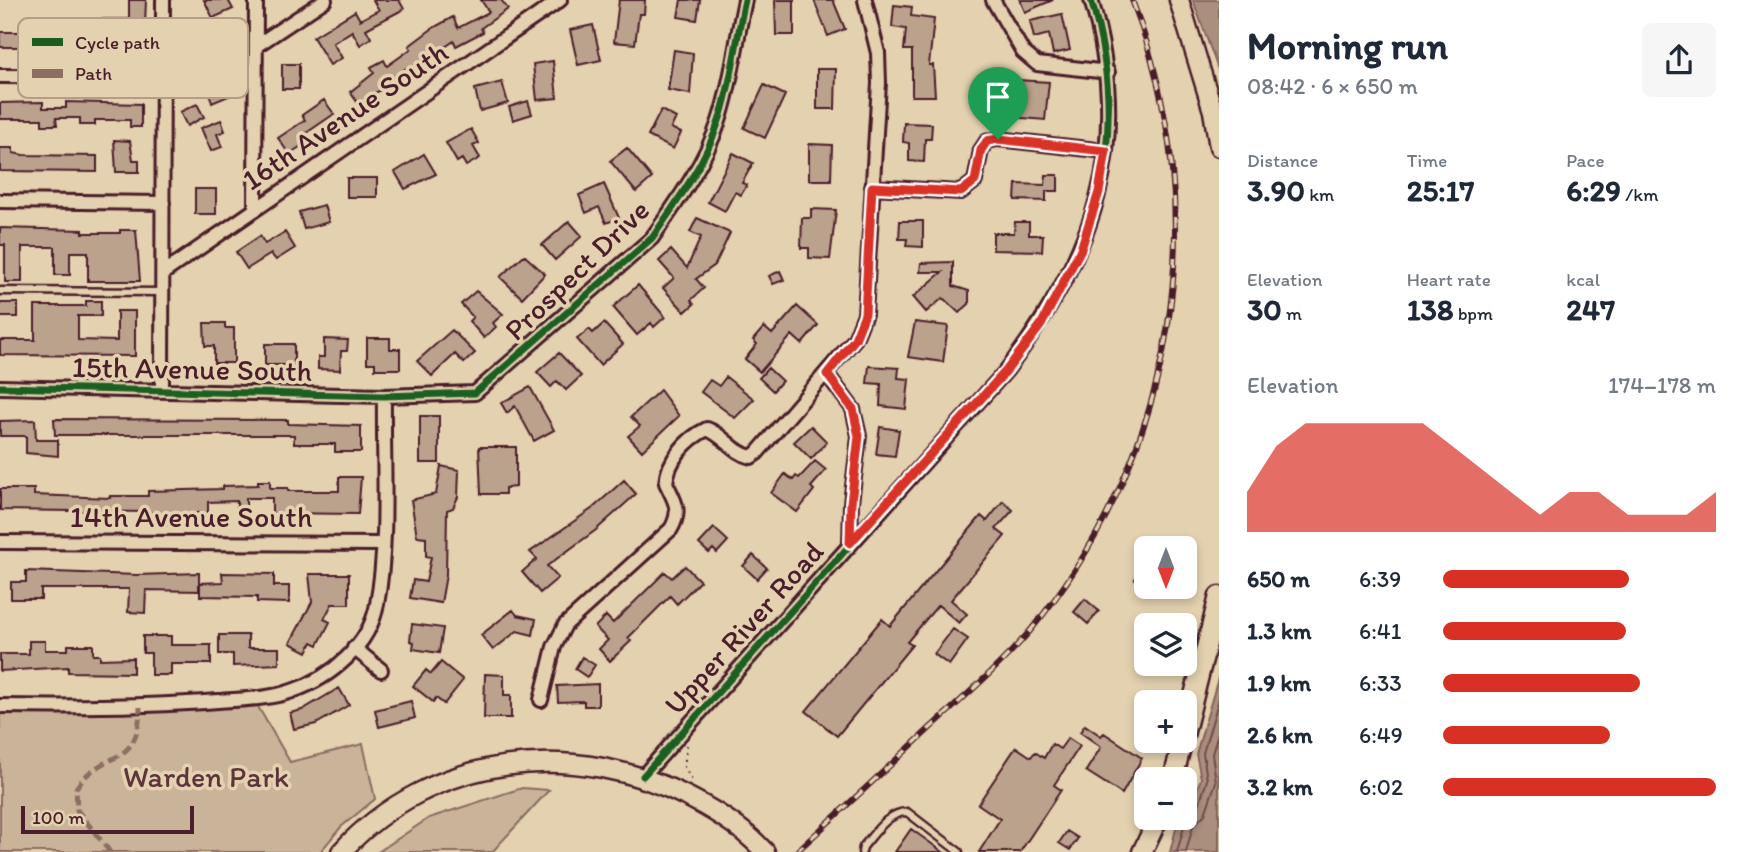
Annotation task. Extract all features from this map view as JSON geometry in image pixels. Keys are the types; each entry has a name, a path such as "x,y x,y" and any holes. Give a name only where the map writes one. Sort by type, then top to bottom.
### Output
{"main road":[{"path":"1179,0 1213,111 1219,148"},
{"path":"1176,767 1219,596"},
{"path":"341,852 376,819 402,801 471,773 509,764 556,763 600,766 643,776 703,805 750,836 765,852"},
{"path":"1142,852 1152,830"}],"street":[{"path":"163,0 163,18"},
{"path":"255,209 256,0"},
{"path":"256,46 325,0"},
{"name":"Prospect Drive","path":"384,396 475,393 652,238 708,148 719,120 745,0"},
{"path":"541,700 554,647 565,625 671,529 678,517 679,508 666,483 673,460 697,434 707,429 718,433 741,455 751,457 827,374 855,339 865,314 878,53 864,0"},
{"path":"993,0 1023,52 1037,64 1108,72"},
{"name":"Upper River Road","path":"643,776 1006,371 1041,325 1081,249 1099,192 1106,151 1110,113 1108,72 1091,0"},
{"name":"16th Avenue South","path":"163,273 558,1"},
{"path":"0,76 18,76"},
{"path":"162,391 164,98"},
{"path":"872,187 961,192 975,181 981,150 987,141 998,139 1106,151"},
{"path":"0,201 163,203"},
{"path":"827,374 853,409 859,436 851,503 850,543"},
{"name":"15th Avenue South","path":"0,387 384,396"},
{"path":"0,706 140,708 253,698 291,692 321,678 343,662 369,630 377,604 382,544 384,396"},
{"name":"14th Avenue South","path":"0,542 382,544"},
{"path":"354,648 381,670"}],"lane":[{"path":"0,291 163,292"},
{"path":"862,852 863,846 889,818 907,812 959,852"}],"path":[{"path":"688,740 684,767 693,783"}],"green space":[{"name":"Warden Park","path":"253,698 290,762 363,744 375,799 341,827 320,852 0,852 0,705"},
{"path":"522,788 549,790 492,852 378,852 429,818"}],"water":[{"path":"1193,0 1219,0 1219,72"},
{"path":"1219,675 1219,852 1170,852 1176,830 1197,830 1197,790 1201,778 1197,751"}],"building":[{"path":"129,0 146,0 145,18 129,18"},
{"path":"204,0 228,0 233,9 213,18"},
{"path":"373,0 399,0 404,9 366,29 371,38 360,45 352,31 333,43 342,58 330,65 313,37 355,11 360,20 379,10"},
{"path":"481,0 501,0 508,9 481,28 483,32 456,46 454,41 412,69 410,66 393,77 396,82 373,94 360,106 350,92 374,73 371,67 384,60 387,66 411,49 409,46 433,28 453,17 458,28 489,12"},
{"path":"619,0 645,0 644,14 639,14 635,44 614,42"},
{"path":"681,0 700,0 697,20 678,17"},
{"path":"775,0 794,0 794,35 776,35"},
{"path":"814,0 833,0 845,29 828,36"},
{"path":"1020,0 1053,0 1025,12"},
{"path":"894,5 912,7 911,16 934,19 929,65 933,65 935,96 912,96 912,50 904,50 906,29 892,27"},
{"path":"1062,14 1070,50 1053,54 1049,34 1034,38 1030,21"},
{"path":"593,25 601,60 578,65 570,30"},
{"path":"0,32 18,32 18,47 0,47"},
{"path":"674,50 693,53 690,94 668,90"},
{"path":"553,61 557,98 537,100 533,64"},
{"path":"282,64 299,64 299,89 282,89"},
{"path":"817,69 836,69 835,109 817,109"},
{"path":"1017,80 1049,82 1045,120 1001,116 1003,99 1015,100"},
{"path":"502,82 508,103 480,111 475,89"},
{"path":"764,85 785,95 765,138 744,128"},
{"path":"211,98 224,98 212,103"},
{"path":"324,100 334,114 302,136 306,143 289,154 278,138 305,120 302,115"},
{"path":"528,101 532,114 513,120 509,107"},
{"path":"43,102 43,108 66,108 66,102 141,104 141,127 130,127 130,120 95,120 95,125 80,125 80,118 56,118 57,125 42,125 42,119 0,119 0,103"},
{"path":"197,104 204,117 187,126 180,112"},
{"path":"661,110 676,118 671,128 681,133 673,149 648,136"},
{"path":"221,120 225,131 217,134 222,147 211,151 201,128"},
{"path":"904,123 932,124 931,139 925,139 924,162 909,161 909,143 903,142"},
{"path":"471,129 479,143 473,146 480,158 466,166 462,159 457,162 446,143"},
{"path":"114,140 130,141 133,160 139,160 139,172 116,172"},
{"path":"809,144 832,145 831,180 809,180"},
{"path":"0,148 13,148 13,153 23,155 97,156 97,172 0,171"},
{"path":"627,148 652,178 636,192 610,161"},
{"path":"733,153 753,163 742,183 747,185 741,195 735,192 725,211 708,202"},
{"path":"424,154 436,174 405,189 395,172"},
{"path":"1046,175 1058,175 1058,191 1046,191 1046,201 1015,200 1016,184 1045,185"},
{"path":"347,178 377,178 377,197 347,197"},
{"path":"604,184 619,218 606,223 599,207 586,213 579,195"},
{"path":"195,189 216,189 216,214 195,214"},
{"path":"324,205 329,222 304,229 299,212"},
{"path":"811,209 836,210 830,259 809,258 809,248 801,248 802,218 811,218"},
{"path":"697,218 730,233 715,265 696,279 704,288 691,300 694,304 685,312 663,288 674,278 659,261 671,250 687,268 701,237 690,232"},
{"path":"569,221 582,236 555,260 542,245"},
{"path":"900,221 923,221 923,247 906,246 907,239 899,239"},
{"path":"1015,222 1029,222 1029,235 1043,235 1042,251 993,250 993,233 1014,233"},
{"path":"0,228 83,230 83,233 136,230 140,281 88,281 88,252 70,252 70,275 55,275 55,247 22,247 22,282 5,282 5,245 0,245"},
{"path":"285,232 295,248 276,260 271,254 247,269 236,252 260,236 265,244"},
{"path":"524,255 545,274 522,298 500,277"},
{"path":"953,262 953,286 969,291 969,304 959,313 943,298 926,312 913,297 942,272 920,272 921,263"},
{"path":"780,271 784,280 773,284 769,276"},
{"path":"638,285 665,317 654,327 651,323 637,335 613,307"},
{"path":"476,291 503,314 493,323 496,327 484,338 469,321 473,317 461,304"},
{"path":"86,301 101,301 101,316 78,316 78,340 117,341 117,311 135,311 135,356 0,355 0,340 35,340 35,306 86,306"},
{"path":"0,303 18,303 18,317 0,317"},
{"path":"797,306 818,325 802,344 792,335 760,372 745,359 757,344 753,340 764,327 772,334"},
{"path":"915,322 948,326 943,362 908,357"},
{"path":"204,323 225,323 225,328 234,328 234,363 214,363 214,346 205,346"},
{"path":"604,323 623,344 600,365 577,339 589,329 593,333"},
{"path":"452,330 475,353 464,363 455,354 432,376 417,361"},
{"path":"367,338 390,338 390,349 400,349 400,369 375,369 375,363 367,363"},
{"path":"324,339 348,340 347,351 341,351 340,370 318,369 318,357 324,357"},
{"path":"265,344 294,344 294,365 265,365"},
{"path":"559,353 581,376 566,390 557,381 551,387 537,372"},
{"path":"869,366 899,368 898,378 909,379 906,409 880,406 881,384 867,383"},
{"path":"768,368 782,381 773,391 759,378"},
{"path":"726,377 754,399 735,418 701,392 710,380 719,386"},
{"path":"530,387 554,430 534,441 515,406 507,413 501,403"},
{"path":"660,390 679,416 642,451 628,436 640,426 631,417"},
{"path":"420,416 439,416 439,463 420,463"},
{"path":"54,419 288,420 288,424 361,426 361,452 335,452 335,444 294,444 294,435 55,435"},
{"path":"35,420 36,440 58,440 58,456 26,453 26,436 0,436 0,421"},
{"path":"811,426 827,442 811,459 794,442"},
{"path":"880,427 899,430 895,456 876,454"},
{"path":"479,447 516,447 516,487 505,488 505,494 481,494"},
{"path":"815,461 826,470 811,487 814,490 797,512 771,493 785,474 793,480 796,476 799,478"},
{"path":"441,466 459,470 458,497 453,508 447,510 446,575 441,603 410,598 413,580 426,582 431,557 426,556 426,537 417,536 411,500 436,494"},
{"path":"339,477 361,477 358,514 272,513 272,498 246,498 246,512 237,512 237,501 208,502 208,513 197,513 197,525 158,525 158,513 148,512 0,510 0,489 34,489 34,495 110,498 148,496 148,491 223,489 223,486 258,485 258,481 270,481 270,488 288,488 288,491 339,491"},
{"path":"624,480 636,494 596,530 547,566 558,578 540,593 522,572 537,559 530,552 593,508"},
{"path":"1003,501 1013,510 996,529 1005,536 951,600 967,614 959,623 938,605 907,642 912,645 837,736 806,711 882,619 890,626 981,516 987,521"},
{"path":"714,528 728,541 717,553 713,549 709,553 699,544"},
{"path":"753,555 767,568 757,579 743,566"},
{"path":"685,566 700,581 677,604 670,596 628,638 631,641 610,661 599,649 608,640 595,627 606,616 613,623 665,572 672,578"},
{"path":"26,571 137,575 199,573 199,591 146,590 145,613 128,612 129,589 41,589 41,599 11,599 11,582 26,582"},
{"path":"222,573 274,574 274,586 289,586 289,603 257,602 257,597 200,596 200,583 223,582"},
{"path":"309,574 349,574 349,604 332,604 324,619 330,622 318,645 312,642 307,652 290,643 312,602"},
{"path":"1085,599 1099,611 1088,624 1074,612"},
{"path":"513,610 517,615 536,619 533,635 517,631 493,650 481,635"},
{"path":"412,624 443,628 439,653 413,649 414,642 410,641"},
{"path":"953,629 968,639 949,665 934,654"},
{"path":"219,635 248,635 248,648 279,648 279,664 233,666 233,654 219,654"},
{"path":"143,636 171,636 171,645 211,645 211,664 171,664 171,675 151,675 151,653 143,653"},
{"path":"29,641 45,641 45,650 68,650 68,645 93,645 93,655 100,655 100,659 133,658 133,673 68,672 68,667 0,671 0,654 29,654"},
{"path":"582,657 595,665 587,677 575,669"},
{"path":"441,662 463,680 444,704 436,698 433,702 413,686 426,670 431,674"},
{"path":"485,674 504,675 504,695 511,695 511,718 484,718"},
{"path":"598,684 598,706 584,706 584,701 558,702 557,686"},
{"path":"339,688 349,705 316,724 294,729 290,713 302,710"},
{"path":"411,701 415,718 379,727 375,710"},
{"path":"1085,725 1101,736 1104,733 1142,758 1137,767 1134,767 1134,772 1122,794 1086,771 1101,747 1080,732"},
{"path":"1068,738 1080,746 1054,785 1061,790 1020,852 979,852 1000,819 978,804 1016,747 1031,757 1035,752 1044,758 1052,744 1060,749"},
{"path":"911,829 943,852 895,852"},
{"path":"1067,831 1078,838 1070,850 1059,843"}],"railway":[{"path":"796,852 981,682 1030,631 1080,561 1120,487 1149,409 1167,329 1175,247 1171,164 1157,82 1132,0"}],"marked path":[{"path":"110,852 77,810 76,788 86,775 126,750 138,727 140,707"}],"cycle path":[{"path":"0,387 384,396 475,393 652,238 698,167 713,137 731,77 745,0"},
{"path":"643,776 1006,371 1037,328 1083,241 1098,196 1106,150 1108,102 1103,53 1091,0"}],"route":[{"path":"998,139 1106,151 1099,192 1081,249 1041,325 1006,371 850,543 851,503 859,436 853,409 827,374 855,339 865,314 872,187 961,192 975,181 981,150 987,141 998,139"}]}
